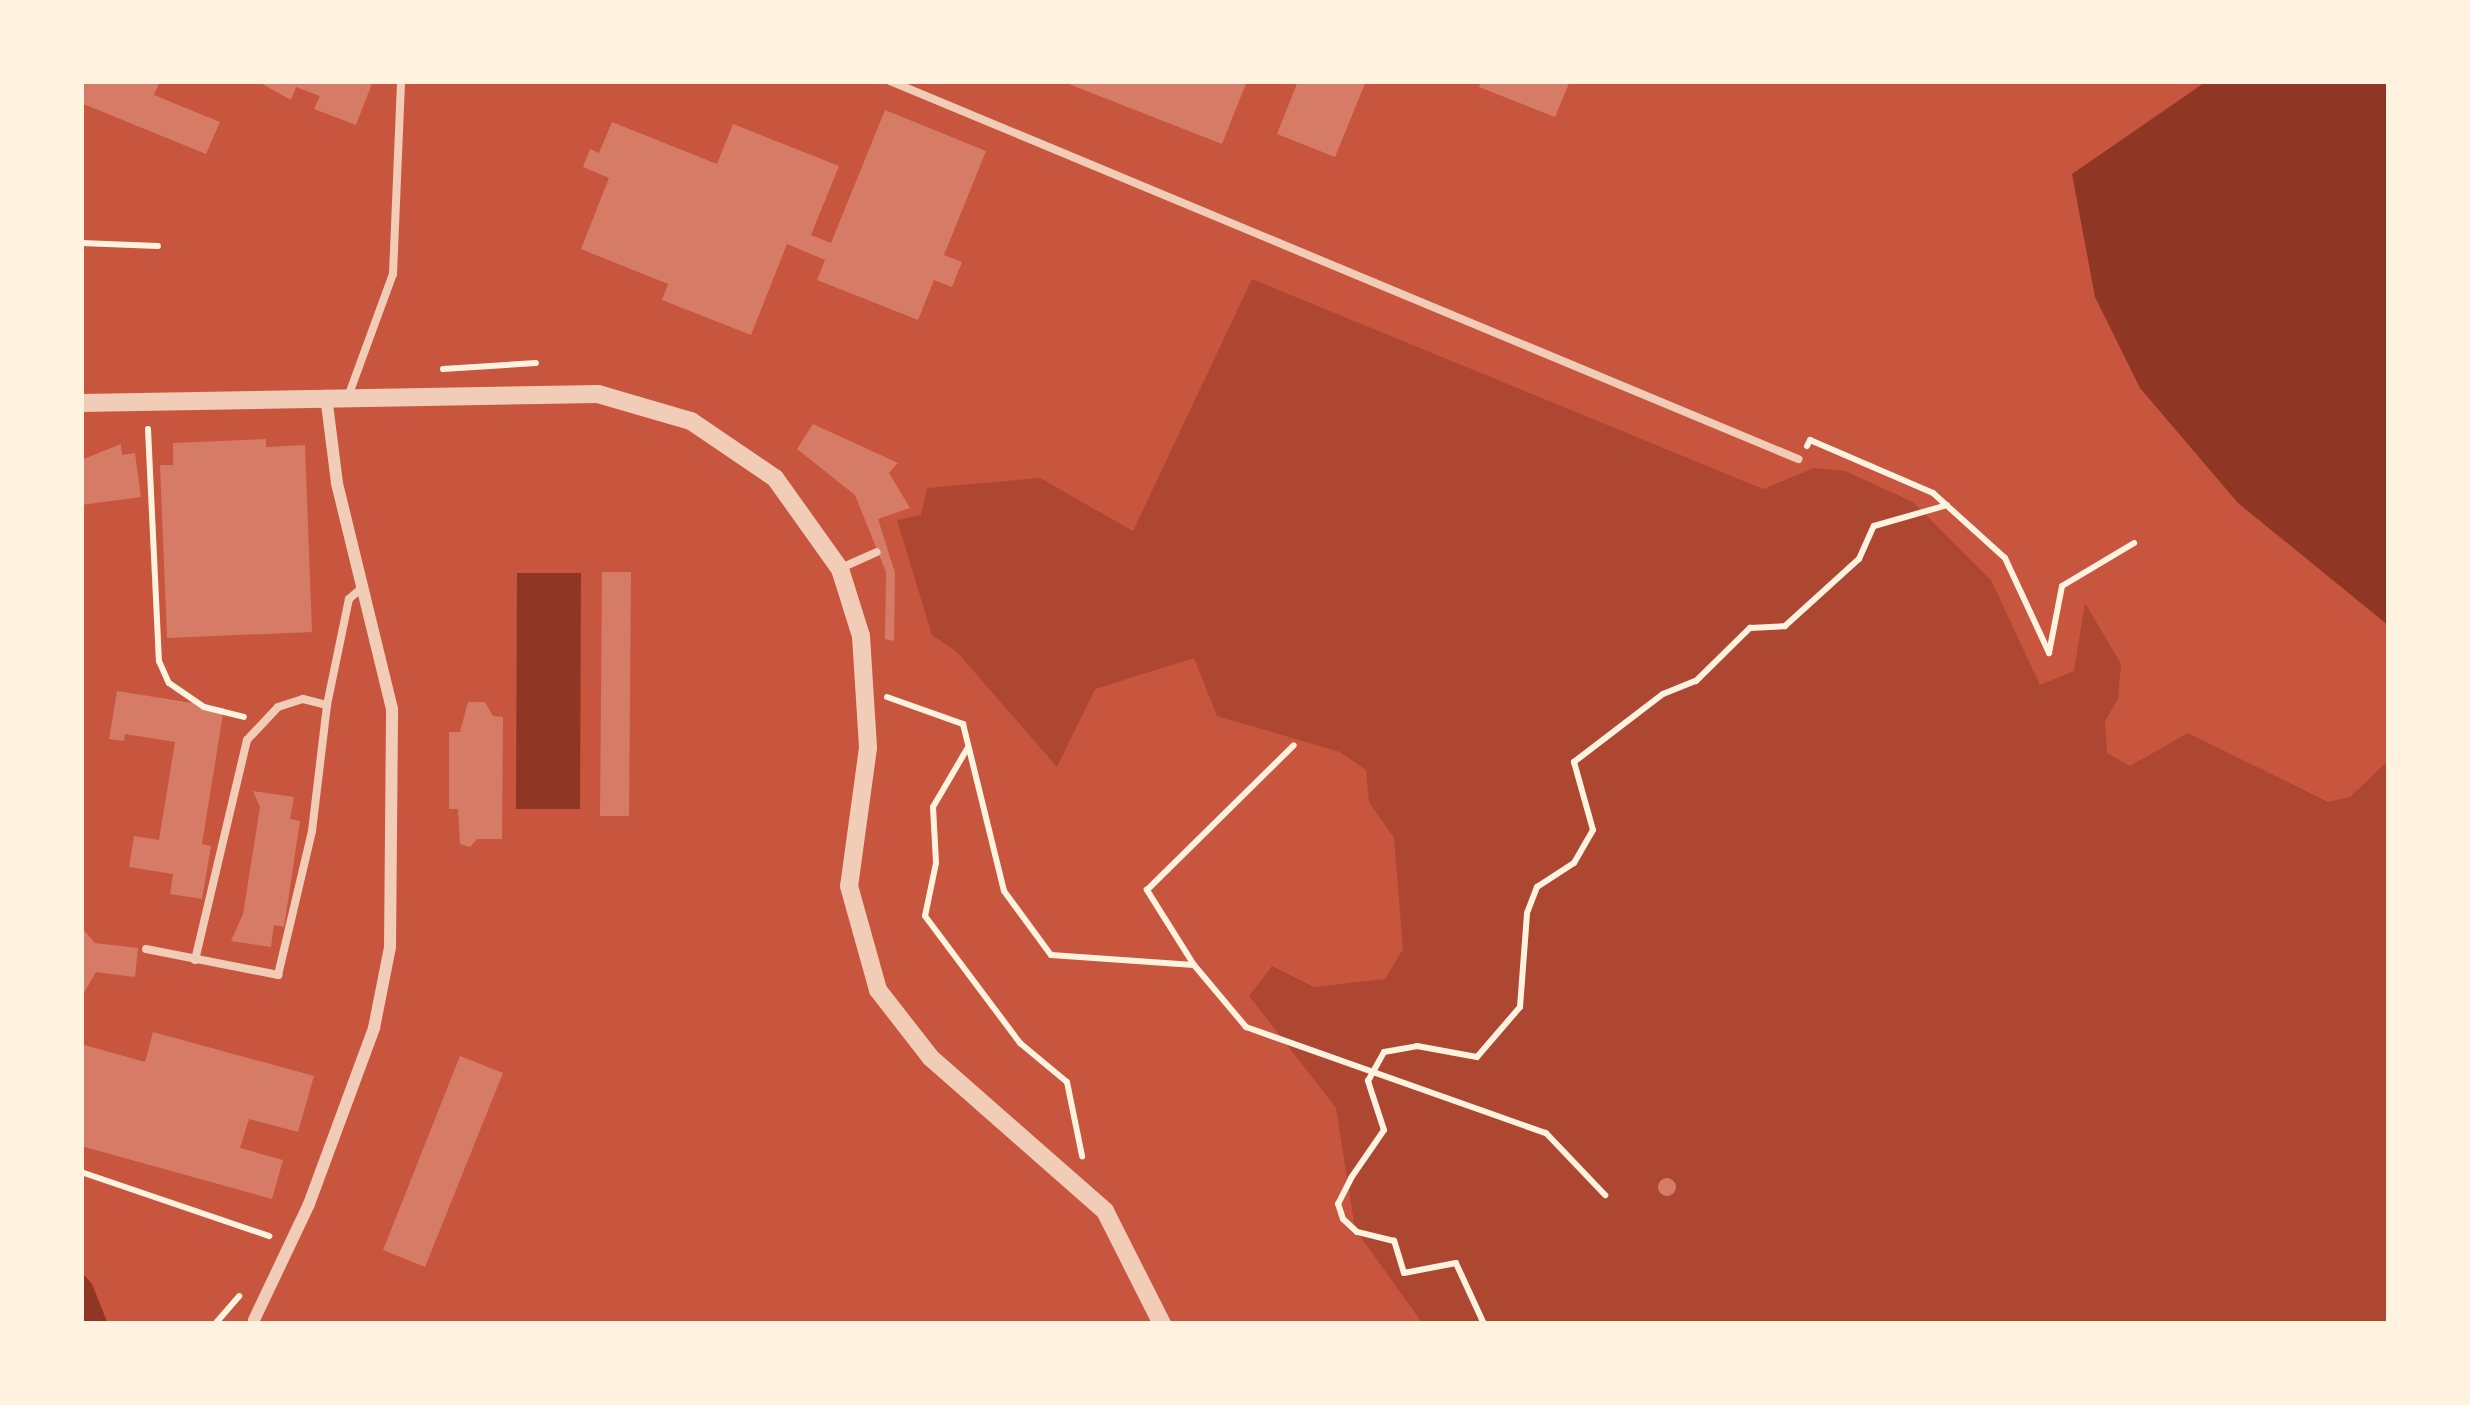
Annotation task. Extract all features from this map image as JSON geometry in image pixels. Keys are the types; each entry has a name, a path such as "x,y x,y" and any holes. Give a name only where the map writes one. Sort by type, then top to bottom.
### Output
{"street":[{"path":"81,404 564,391 659,408 722,438 775,478 840,568 868,691 849,886 872,977 931,1058 1089,1193 1132,1254 1162,1324"},
{"path":"252,1322 309,1204 384,992 394,726 337,483 326,397"}],"lane":[{"path":"349,396 393,274 401,81"},
{"path":"890,81 1798,460"},
{"path":"840,568 877,552"},
{"path":"146,949 278,975 313,831 327,705 349,599 364,586"},
{"path":"195,960 248,740 259,721 303,699 327,705"}],"path":[{"path":"81,243 158,246"},
{"path":"420,371 536,363"},
{"path":"148,429 163,674 204,707 259,721"},
{"path":"1798,460 1810,440 1947,505 2005,558 2049,653 2062,586 2134,543"},
{"path":"1484,1324 1456,1263 1404,1273 1394,1241 1357,1232 1342,1219 1338,1204 1384,1130 1368,1081 1384,1052 1417,1046 1477,1057 1520,1007 1537,887 1574,863 1593,830 1574,762 1663,694 1696,681 1750,628 1785,626 1859,559 1874,526 1947,505"},
{"path":"868,691 963,724 1004,891 1051,955 1194,965"},
{"path":"1294,745 1148,890 1194,965 1246,1027 1546,1133 1606,1195"},
{"path":"969,746 933,807 937,863 925,916 1020,1043 1067,1082 1089,1193"},
{"path":"81,1172 278,1239"}],"shaded area":[{"path":"2207,81 2389,81 2389,626 2238,503 2140,388 2095,297 2072,174"},
{"path":"1252,279 1763,489 1814,468 1845,471 1913,502 1991,580 2040,685 2074,671 2085,603 2121,664 2118,699 2105,721 2107,753 2130,766 2188,733 2328,802 2350,797 2389,760 2389,1324 1423,1324 1355,1229 1336,1108 1249,996 1272,966 1314,987 1385,979 1403,949 1394,838 1369,802 1366,770 1340,752 1217,716 1194,658 1095,689 1057,767 957,652 932,635 897,520 921,515 927,488 1040,478 1133,531"},
{"path":"517,573 581,573 580,809 516,809"},
{"path":"81,1271 92,1284 108,1324 81,1324"}],"building":[{"path":"81,81 160,81 154,95 220,122 206,154 81,103"},
{"path":"257,81 373,81 356,125 314,109 320,96 296,87 291,100"},
{"path":"1061,81 1247,81 1222,144"},
{"path":"1298,81 1366,81 1335,157 1277,134"},
{"path":"1481,81 1570,81 1555,117 1479,87"},
{"path":"885,110 986,151 944,255 962,262 952,287 934,280 918,320 817,280 825,260 787,244 751,335 662,300 668,284 581,249 609,178 583,167 590,149 599,153 612,122 717,164 733,124 839,166 811,235 831,243"},
{"path":"813,424 898,463 889,473 910,508 878,519 895,573 894,641 885,639 886,572 855,495 797,449"},
{"path":"266,439 266,447 305,445 312,632 167,638 160,465 173,465 173,443"},
{"path":"121,444 122,455 135,453 141,497 81,505 81,460"},
{"path":"602,572 631,572 629,816 600,816"},
{"path":"117,691 224,708 202,844 211,846 202,899 170,894 173,874 129,867 134,836 159,840 175,742 125,734 124,741 109,739"},
{"path":"468,702 485,702 493,716 503,717 502,839 477,839 470,847 460,844 458,809 449,809 449,732 460,732"},
{"path":"253,791 294,797 290,819 300,821 284,927 274,925 271,947 231,941 243,914 260,807"},
{"path":"81,927 95,943 138,948 135,977 96,972 81,998"},
{"path":"153,1032 314,1076 298,1132 249,1119 240,1148 283,1160 272,1199 81,1146 81,1044 145,1062"},
{"path":"460,1056 503,1073 425,1267 383,1250"},
{"path":"1667,1178 1676,1187 1667,1196 1658,1187"}]}
